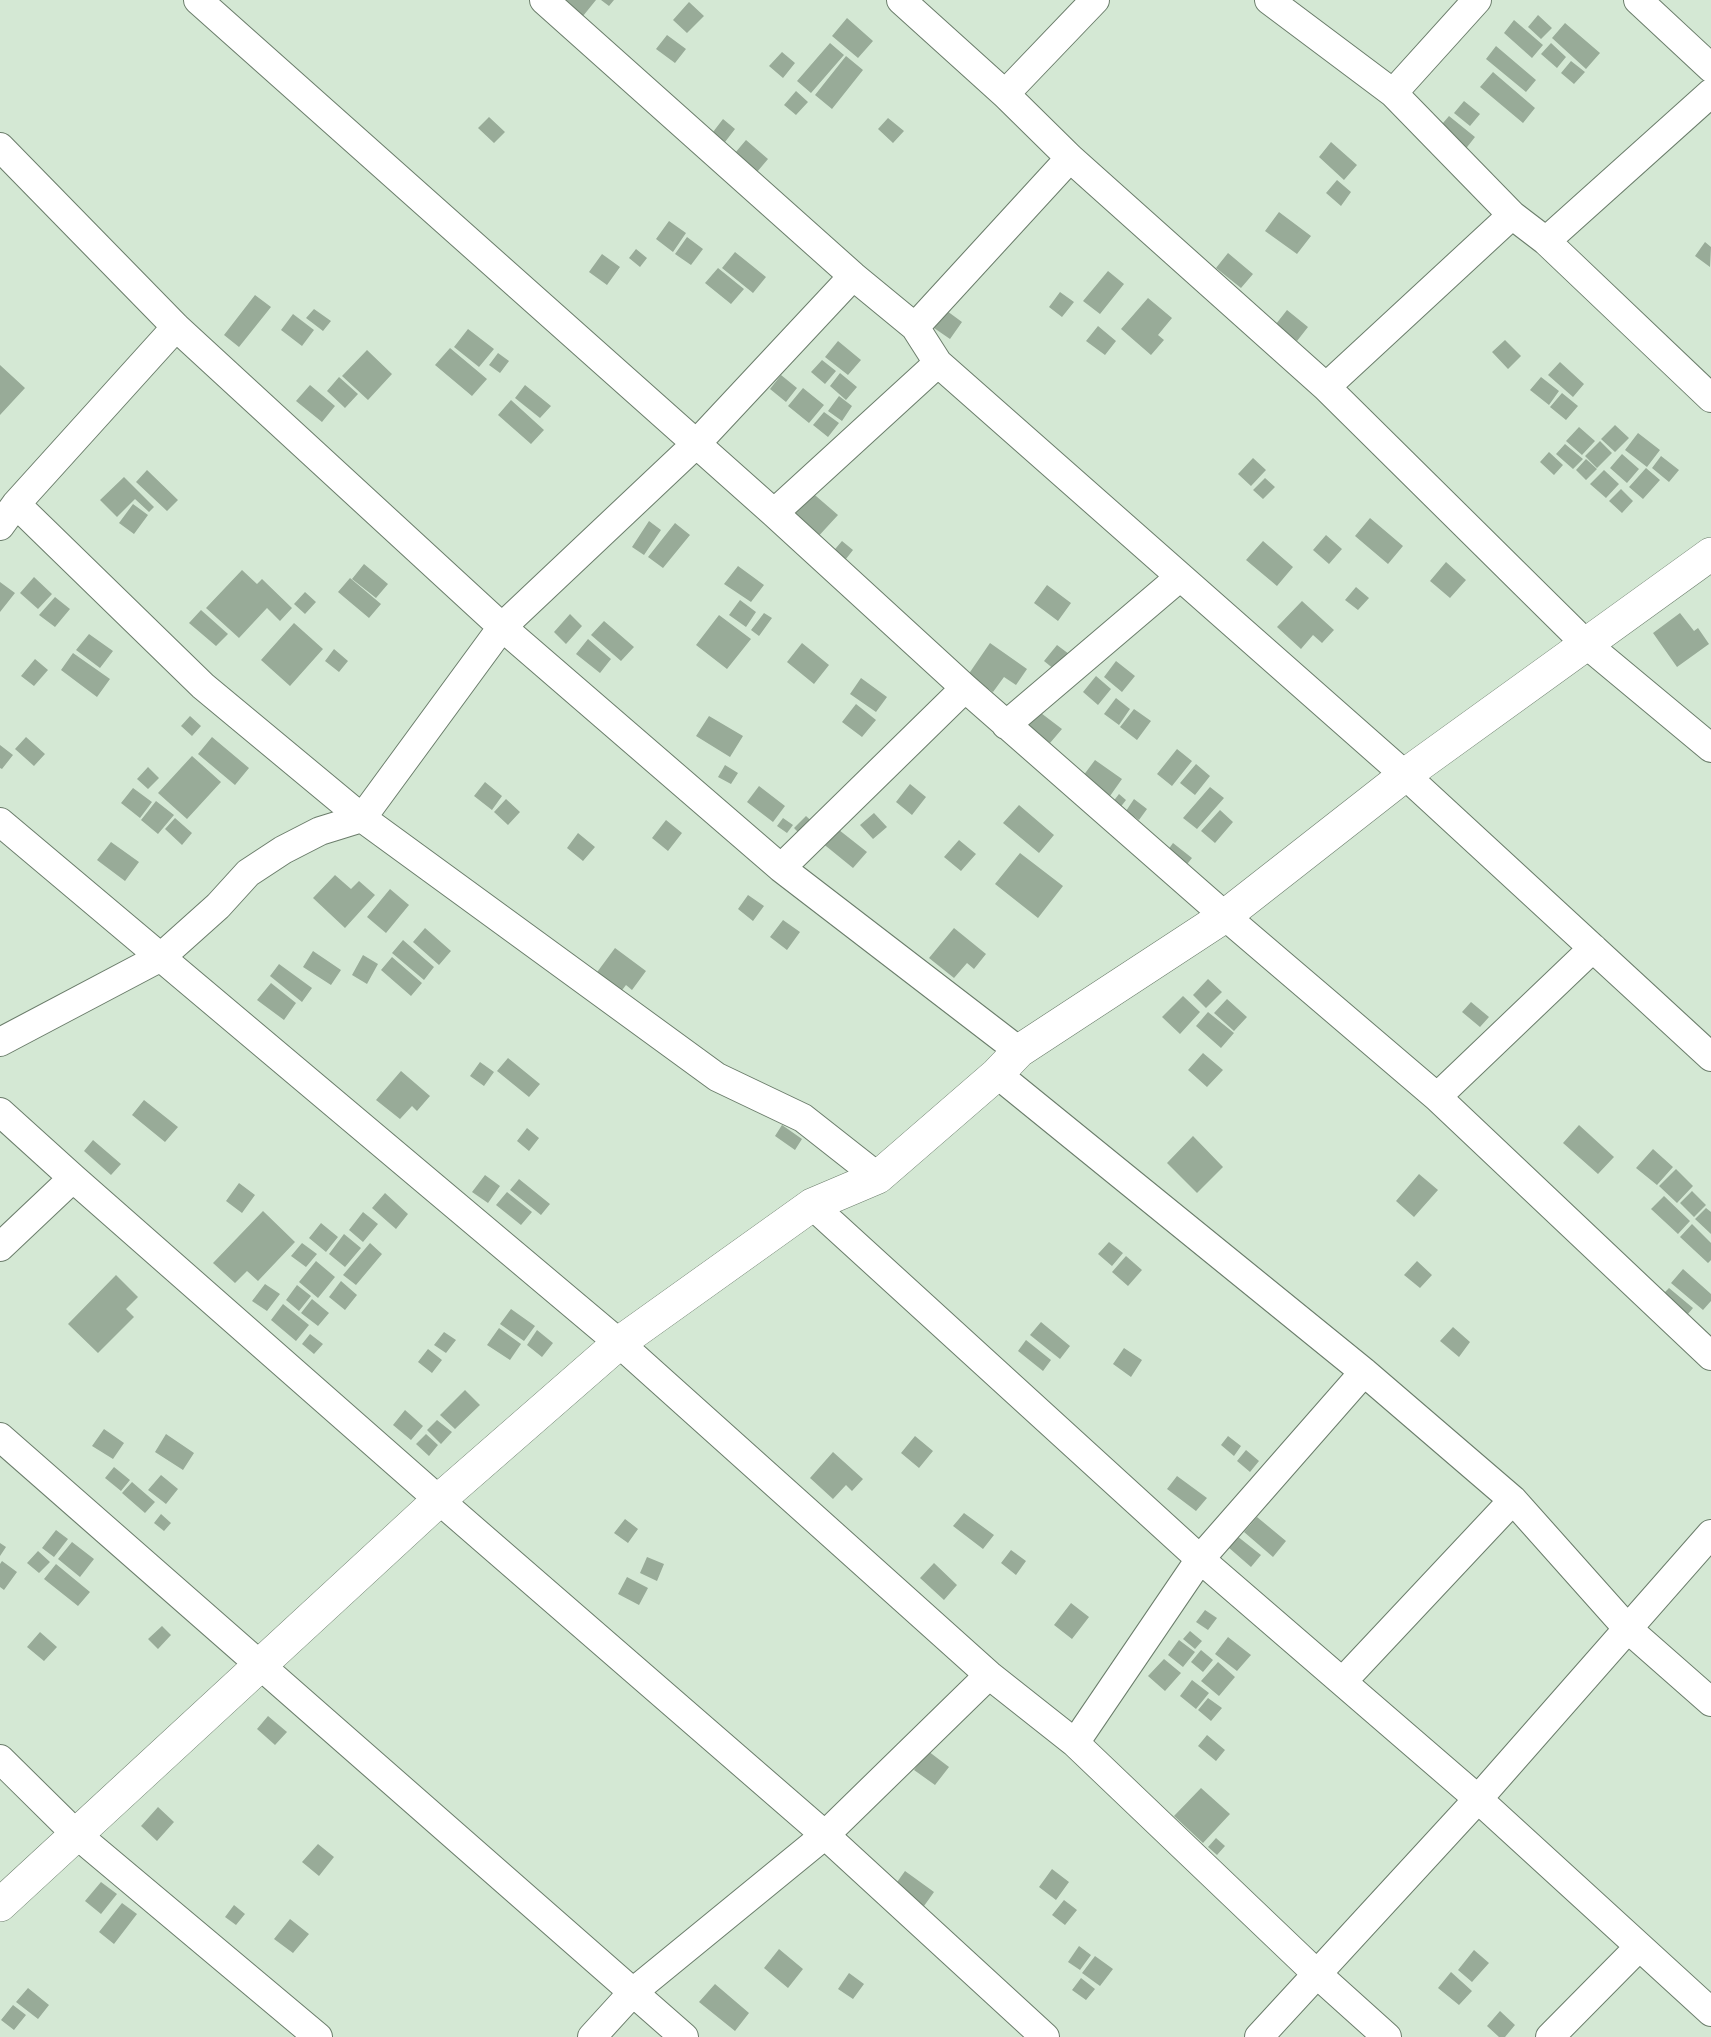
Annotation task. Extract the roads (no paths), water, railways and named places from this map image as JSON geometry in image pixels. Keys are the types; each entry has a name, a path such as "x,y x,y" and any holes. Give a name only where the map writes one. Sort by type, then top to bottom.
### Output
{"street":[{"path":"198,0 774,513 965,688 1225,916 1437,1097 1711,1356"},
{"path":"544,0 853,276 915,327 938,363 1405,776 1711,1056"},
{"path":"901,0 1005,94 1070,158 1326,387 1586,644 1711,748"},
{"path":"1005,94 1095,0"},
{"path":"1269,0 1393,93 1512,214 1546,240 1711,398"},
{"path":"1393,93 1477,0"},
{"path":"1638,0 1711,68"},
{"path":"1546,240 1711,93"},
{"path":"0,147 176,327 502,627 1513,1500 1628,1629 1711,1702"},
{"path":"915,327 1070,158"},
{"path":"1326,387 1512,214"},
{"path":"0,1042 161,957 218,906 248,873 283,850 320,831 363,818 502,627 696,444 853,276"},
{"path":"176,327 8,515 203,686 363,818 717,1077 803,1118 878,1178"},
{"path":"774,513 938,363"},
{"path":"0,1905 439,1500 619,1343 812,1205 878,1178 1008,1063 1225,916 1405,776 1711,554"},
{"path":"1006,724 1180,577"},
{"path":"781,868 965,688"},
{"path":"0,822 619,1343 989,1675 1075,1743 1317,1974 1387,2037"},
{"path":"1437,1097 1593,948"},
{"path":"0,1112 439,1500 825,1835 1045,2037"},
{"path":"0,1247 73,1178"},
{"path":"812,1205 1200,1558 1478,1799 1711,2012"},
{"path":"1075,1743 1200,1558 1364,1372"},
{"path":"0,1437 684,2037"},
{"path":"1343,1681 1513,1500"},
{"path":"1258,2037 1478,1799 1711,1534"},
{"path":"592,2037 633,1992 825,1835 989,1675"},
{"path":"0,1759 76,1834 303,2033"},
{"path":"1550,2037 1640,1947"}]}
